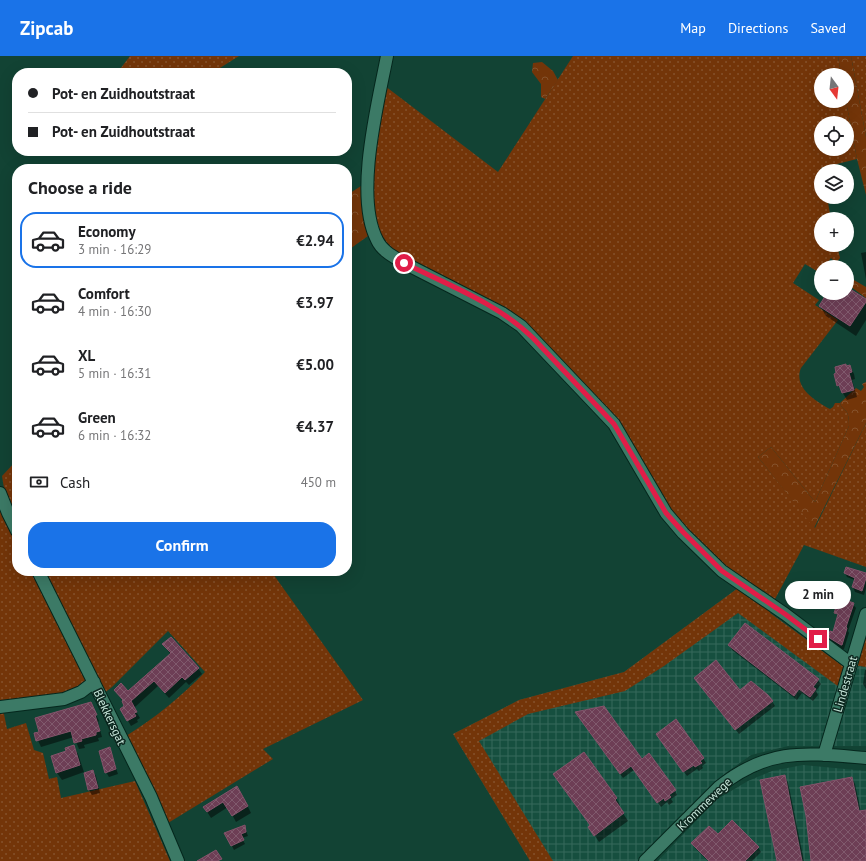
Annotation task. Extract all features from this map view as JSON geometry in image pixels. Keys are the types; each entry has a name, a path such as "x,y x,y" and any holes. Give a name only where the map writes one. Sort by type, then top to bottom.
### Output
{"street":[{"path":"387,56 371,142 368,187 368,208 370,220 377,241 390,255 502,313 521,326 614,424 666,513 688,538 722,571 785,614 850,663"},
{"path":"0,493 12,521"},
{"name":"Blekkersgat","path":"41,576 120,738 151,797 178,861"},
{"name":"Lindestraat","path":"824,755 850,663 866,614"},
{"path":"0,707 64,699 81,692 94,682"},
{"name":"Krommewege","path":"645,861 719,787 732,776 759,762 799,754 866,758"}],"shaded area":[{"path":"738,588 771,610 770,613 844,667 854,665 866,667 866,746 788,746 751,755 727,772 703,794 639,861 530,861 453,734 519,700 624,672"},
{"path":"803,765 866,771 866,861 658,861 716,800 748,781 772,771"}],"green space":[{"path":"130,56 239,56 220,68 121,68"},
{"path":"573,56 838,56 840,68 814,68 814,108 847,108 849,116 814,116 814,156 854,156 854,143 857,159 837,164 814,164 814,204 828,204 830,212 814,212 814,252 839,252 840,258 838,260 833,260 831,258 829,260 814,260 814,269 805,264 793,283 814,297 814,300 819,300 815,305 838,320 801,368 799,375 800,381 807,393 812,398 830,409 835,403 840,403 848,414 849,426 815,502 771,447 758,457 815,528 866,423 866,567 804,545 774,601 740,579 715,558 671,512 646,469 542,341 400,256 384,242 373,215 373,162 385,86 498,172"},
{"path":"838,56 851,56 853,68 840,68"},
{"path":"851,56 866,56 866,137 854,68"},
{"path":"542,62 553,71 558,80 545,99 541,97 541,84 532,72 533,63"},
{"path":"854,72 866,137 866,195 854,143 854,116 849,116 847,108 854,108"},
{"path":"361,186 362,207 368,236 352,247 352,192"},
{"path":"854,280 866,287 866,298 854,289"},
{"path":"866,382 866,423 814,528 758,457 771,447 815,502 849,426 848,414 840,403 856,388 861,391 864,387 862,384"},
{"path":"12,465 12,511 4,488 2,476"},
{"path":"0,509 12,533 12,576 35,576 87,677 86,681 80,687 66,694 0,703"},
{"path":"44,576 275,576 363,700 263,749 273,759 168,823 126,736 168,706 205,672 168,631 112,687 103,694"},
{"path":"738,588 771,610 770,613 844,667 839,687 738,613 664,666 625,691 528,714 479,741 553,861 530,861 453,734 519,700 624,672"},
{"path":"866,623 866,667 854,665"},
{"path":"0,709 3,709 7,729 26,723 34,750 43,753 49,779 57,777 61,798 135,781 170,861 0,861"}],"building":[{"path":"854,291 866,299 866,302 850,326 819,306 823,300 854,300"},
{"path":"846,364 846,366 850,365 852,372 849,373 854,390 842,393 839,385 837,386 834,374 836,373 835,367"},
{"path":"846,567 866,573 862,591 852,587 855,578 844,573"},
{"path":"839,598 854,603 842,645 828,637 830,631 833,632 838,614 834,613"},
{"path":"745,623 819,679 813,687 816,689 810,697 799,689 794,696 728,645"},
{"path":"171,637 199,668 185,680 182,677 165,693 154,681 131,701 137,712 134,713 136,716 127,721 120,709 124,706 123,700 114,690 121,683 128,691 171,653 162,644"},
{"path":"716,660 740,690 751,681 773,701 735,730 694,678"},
{"path":"91,702 97,715 95,715 100,731 96,732 96,735 81,739 82,741 74,743 71,731 36,741 34,733 39,732 35,718"},
{"path":"604,706 642,759 649,753 676,790 669,795 671,797 665,801 664,798 657,803 631,766 620,774 575,712"},
{"path":"676,719 704,758 700,761 702,763 695,767 694,765 683,772 656,734"},
{"path":"74,745 80,765 56,773 51,756 66,751 65,748"},
{"path":"110,747 116,769 105,773 99,751"},
{"path":"584,752 617,798 615,800 624,813 594,836 588,827 590,825 553,774"},
{"path":"93,770 98,788 88,790 84,773"},
{"path":"785,775 802,861 777,861 760,780"},
{"path":"852,777 859,811 866,810 866,861 811,861 806,816 800,787"},
{"path":"237,786 248,806 232,816 223,802 207,812 203,807"},
{"path":"732,820 759,847 745,861 709,861 691,843 709,826 718,834"},
{"path":"245,825 246,832 241,834 244,840 231,846 224,833"},
{"path":"216,850 222,859 217,861 197,861"}],"route":[{"path":"404,263 502,313 521,326 614,424 655,496 666,513 683,532 722,571 785,614 818,639"}]}
